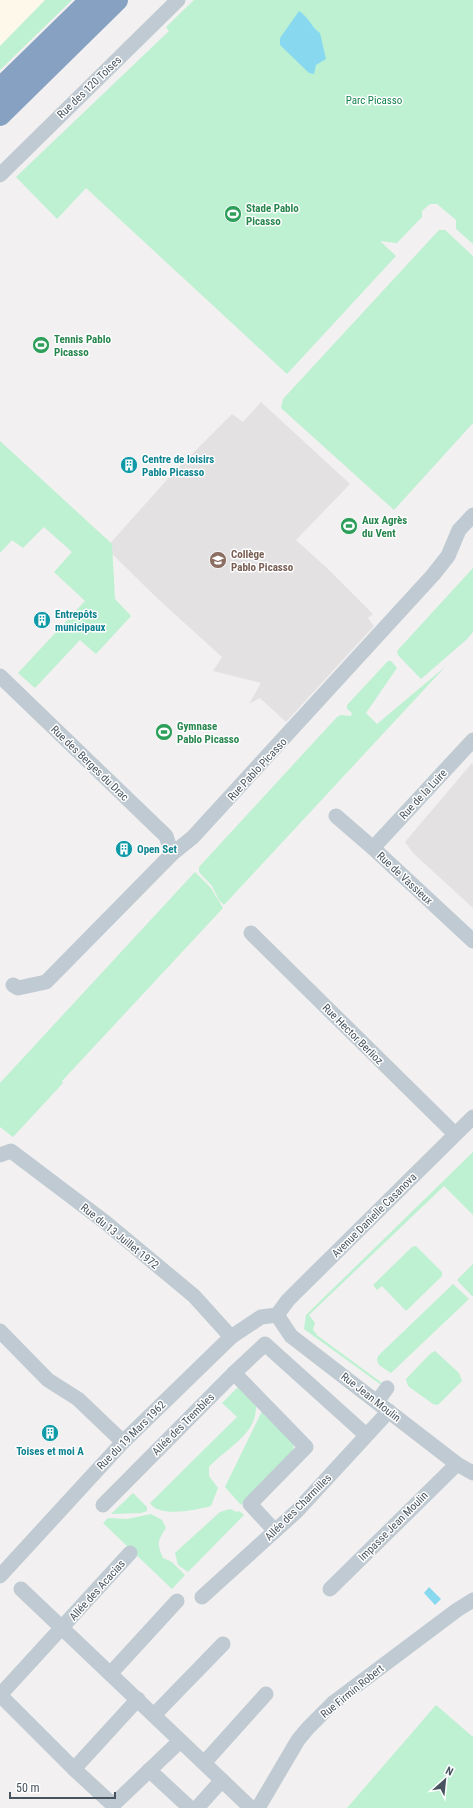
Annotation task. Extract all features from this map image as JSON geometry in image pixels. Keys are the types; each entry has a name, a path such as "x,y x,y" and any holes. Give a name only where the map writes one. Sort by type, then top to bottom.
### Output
{"highway":[{"path":"0,89 91,0"},
{"path":"0,115 117,0"}],"street":[{"name":"Rue des 120 Toises","path":"0,175 178,0"},
{"name":"Rue Pablo Picasso","path":"13,985 18,988 46,982 172,854 194,837 433,574 448,556 459,530 473,515"},
{"name":"Rue des Berges du Drac","path":"0,676 166,836 172,854"},
{"name":"Rue de la Luire","path":"373,848 473,740"},
{"name":"Rue de Vassieux","path":"336,816 373,848 473,941"},
{"name":"Rue Hector Berlioz","path":"251,933 455,1134"},
{"name":"Avenue Danielle Casanova","path":"277,1315 288,1300 473,1117"},
{"name":"Rue du 13 Juillet 1972","path":"0,1155 11,1152 104,1222 194,1296 230,1337"},
{"name":"Rue du 19 Mars 1962","path":"0,1576 123,1442 230,1337 261,1317 277,1315"},
{"name":"Rue Jean Moulin","path":"277,1315 291,1336 457,1464 473,1473"},
{"path":"0,1330 48,1380 78,1398 123,1442"},
{"name":"Allée des Trembles","path":"103,1505 234,1373 265,1344 366,1435"},
{"path":"234,1373 306,1447 250,1504 275,1531"},
{"name":"Allée des Charmilles","path":"202,1598 297,1511 366,1435 383,1406 386,1388"},
{"name":"Impasse Jean Moulin","path":"330,1589 457,1464"},
{"name":"Allée des Acacias","path":"130,1553 0,1695 74,1769 115,1806 149,1770 180,1741"},
{"name":"Allée des Acacias","path":"21,1589 63,1627 180,1741 252,1808"},
{"name":"Rue Firmin Robert","path":"258,1808 298,1740 333,1703 457,1610 473,1600"},
{"path":"111,1673 177,1601"},
{"path":"154,1715 223,1644"},
{"path":"204,1763 266,1694"},
{"path":"74,1769 138,1699"},
{"path":"149,1770 190,1808"},
{"path":"197,1808 222,1780"}],"shaded area":[{"path":"0,0 48,0 0,47"},
{"name":"Collège Pablo Picasso","path":"261,402 350,484 296,540 329,570 373,614 368,618 374,626 286,722 260,698 249,704 261,683 213,671 222,657 158,599 106,548 173,473 232,414 243,422"},
{"path":"472,763 473,908 413,853 405,842"}],"green space":[{"path":"45,0 72,0 0,70 0,46"},
{"name":"Parc Picasso","path":"194,0 473,0 473,244 456,229 456,220 437,204 430,204 422,211 422,217 397,243 380,241 396,256 287,374 86,188 57,219 16,177 169,31 166,27"},
{"path":"439,230 445,230 473,256 473,423 394,510 281,408 283,399"},
{"path":"0,441 112,544 115,599 131,616 96,654 80,640 35,688 18,673 85,601 54,572 72,552 44,527 23,548 12,540 0,553"},
{"path":"473,568 473,632 466,640 421,679 398,655 397,651"},
{"path":"388,661 391,661 397,668 366,713 377,724 445,667 224,905 219,900 212,886 199,872 199,867 337,717 341,715 351,716 352,713 347,709 347,705"},
{"path":"195,872 211,888 223,908 62,1081 63,1083 13,1137 0,1127 0,1083"},
{"path":"473,1152 473,1215 444,1186 309,1315 315,1323 313,1330 318,1336 382,1383 380,1384 304,1329 306,1315"},
{"path":"416,1246 442,1272 442,1276 406,1311 382,1286 377,1290 373,1285 412,1247"},
{"path":"473,1264 473,1297 457,1280"},
{"path":"453,1284 469,1299 391,1373 379,1365 377,1360 378,1356"},
{"path":"435,1351 459,1373 462,1381 438,1405 433,1404 408,1386 406,1379 431,1353"},
{"path":"238,1387 256,1405 255,1415 252,1425 240,1440 209,1467 209,1476 218,1488 211,1506 178,1512 169,1512 155,1508 150,1503 237,1417 222,1403"},
{"path":"262,1411 294,1444 293,1452 241,1505 225,1487"},
{"path":"133,1493 147,1507 147,1511 141,1513 111,1514"},
{"path":"230,1509 237,1512 239,1511 244,1515 188,1572 178,1565 175,1553 220,1512"},
{"path":"151,1514 162,1520 166,1528 159,1543 163,1558 172,1562 185,1575 172,1589 103,1523 108,1518 127,1519"},
{"path":"436,1705 473,1737 473,1808 347,1808"}],"water":[{"path":"299,11 320,33 326,59 316,65 314,74 309,73 280,45 280,38"},
{"path":"429,1587 441,1599 435,1605 424,1593"}],"place":[{"name":"Stade Pablo Picasso","path":"233,214"},
{"name":"Tennis Pablo Picasso","path":"41,345"},
{"name":"Centre de loisirs Pablo Picasso","path":"129,465"},
{"name":"Aux Agrès du Vent","path":"349,526"},
{"name":"Collège Pablo Picasso","path":"218,560"},
{"name":"Entrepôts municipaux","path":"42,620"},
{"name":"Gymnase Pablo Picasso","path":"164,732"},
{"name":"Open Set","path":"124,849"},
{"name":"Toises et moi A","path":"50,1433"}]}
